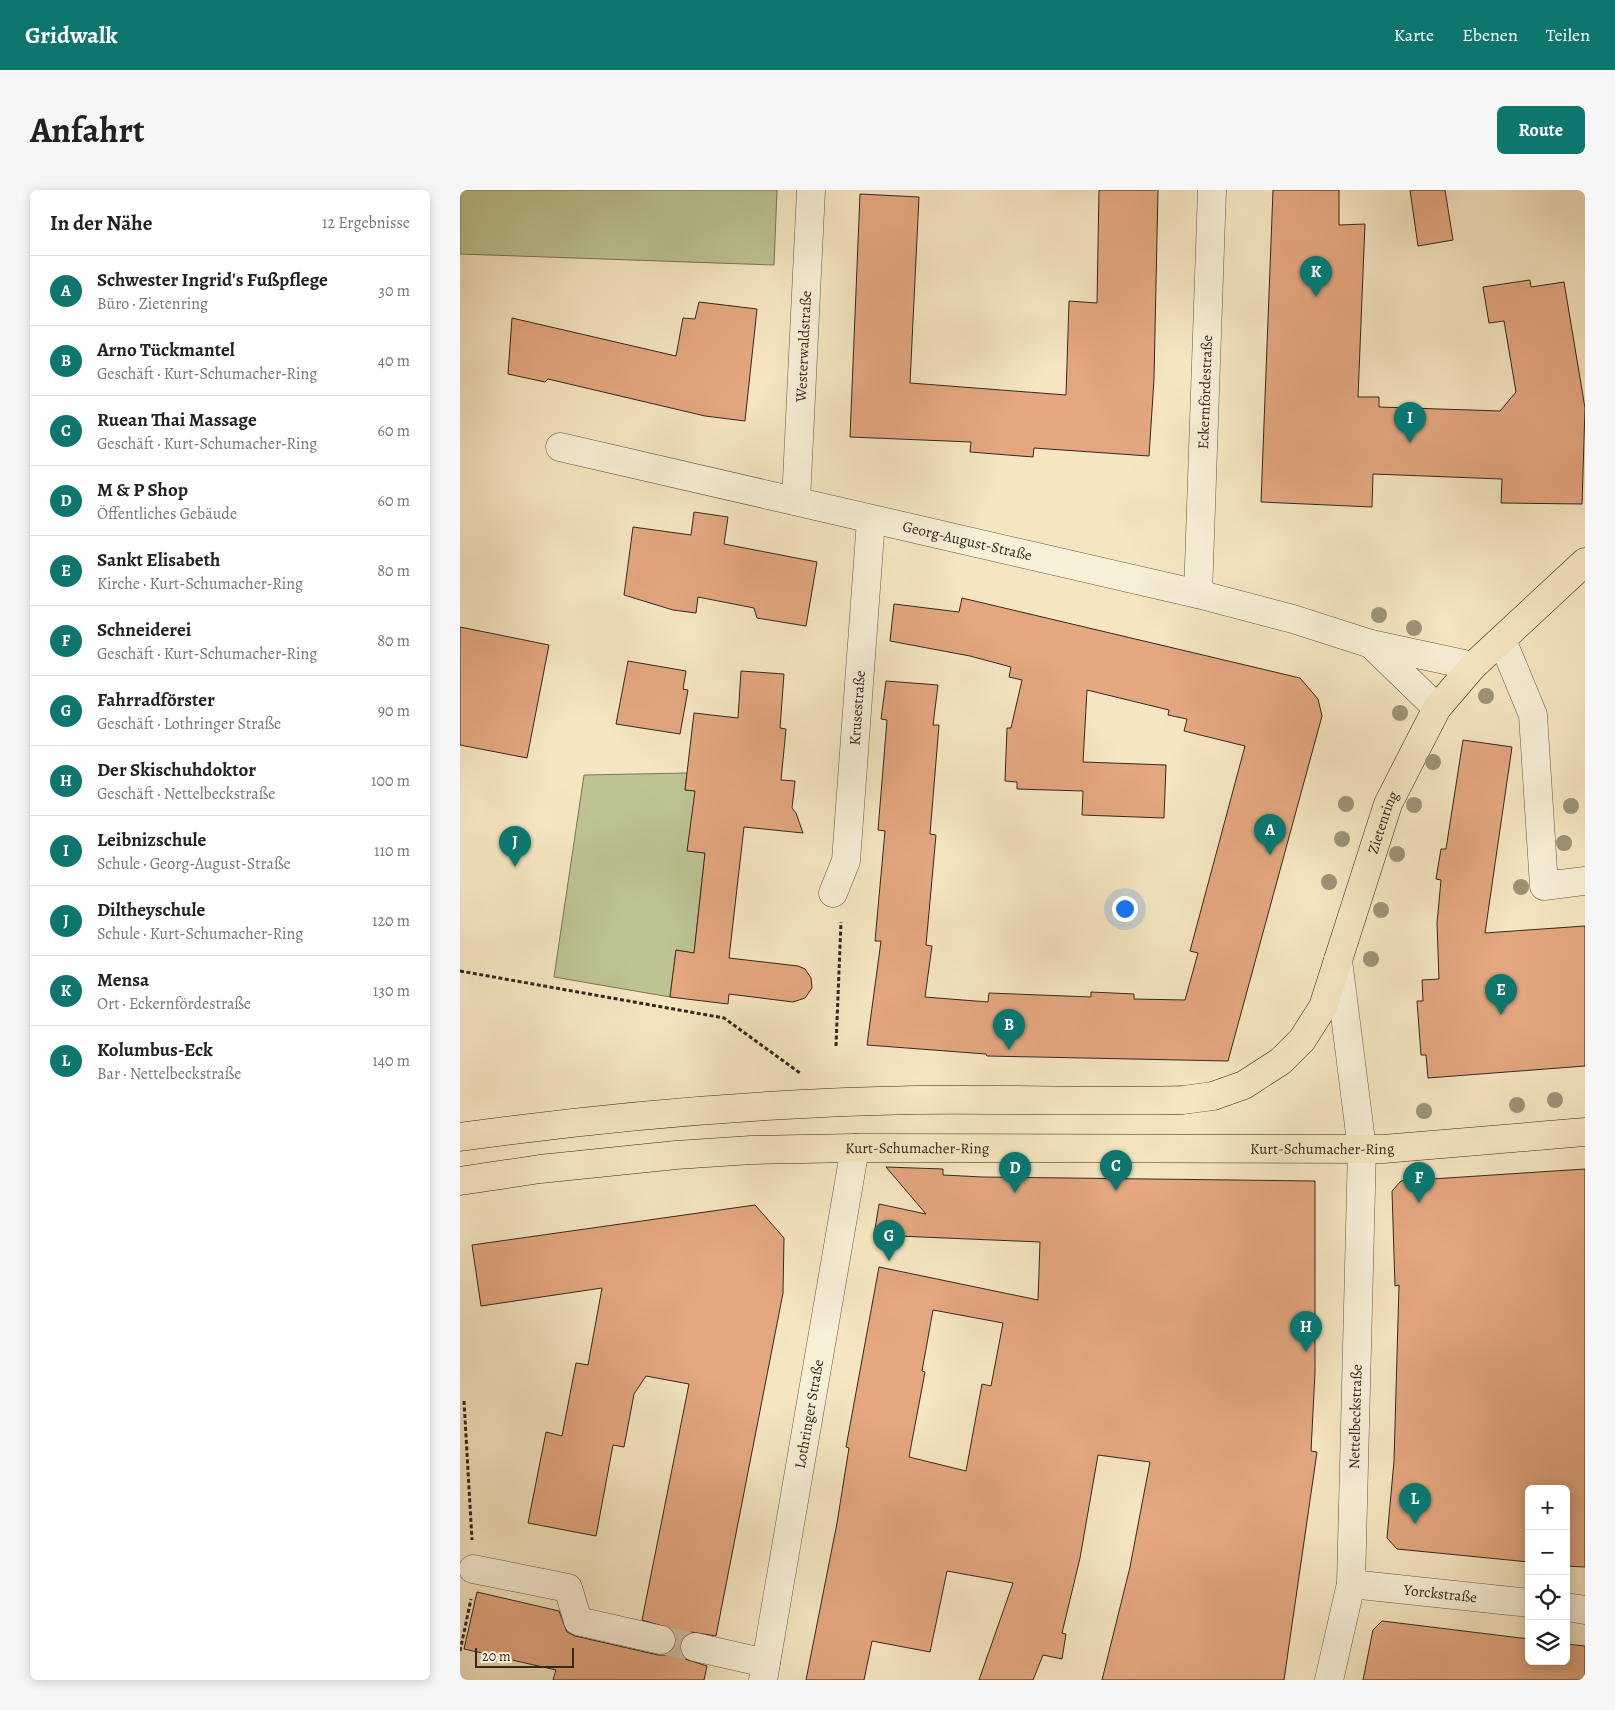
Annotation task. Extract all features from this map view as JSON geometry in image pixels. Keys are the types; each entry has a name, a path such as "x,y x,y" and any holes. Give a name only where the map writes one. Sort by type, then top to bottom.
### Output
{"main road":[{"name":"Zietenring","path":"1338,960 1388,804 1437,708 1473,666 1585,562"},
{"path":"460,1137 649,1114 724,1108 915,1100 1183,1100 1213,1096 1244,1085 1262,1075 1281,1061 1302,1040 1323,1008 1338,960"},
{"name":"Kurt-Schumacher-Ring","path":"460,1181 540,1169 676,1155 751,1150 855,1148 1362,1149 1585,1132"}],"street":[{"name":"Westerwaldstraße","path":"796,501 811,190"},
{"name":"Eckernfördestraße","path":"1198,594 1212,190"},
{"name":"Georg-August-Straße","path":"560,447 1198,594 1293,619 1371,644 1473,666"},
{"name":"Krusestraße","path":"833,894 846,860 871,520"},
{"path":"1502,640 1533,715 1544,886 1585,881"},
{"name":"Georg-August-Straße","path":"1371,644 1437,708"},
{"name":"Zietenring","path":"1338,960 1362,1149"},
{"name":"Lothringer Straße","path":"765,1672 855,1148"},
{"name":"Nettelbeckstraße","path":"1329,1680 1351,1584 1362,1149"},
{"path":"473,1568 568,1588 578,1621 661,1640"},
{"name":"Yorckstraße","path":"1351,1584 1525,1603"},
{"path":"1570,1608 1585,1610"},
{"path":"695,1647 765,1672"}],"path":[{"path":"836,1046 842,926"},
{"path":"460,971 724,1018 801,1073"},
{"path":"464,1401 467,1448"}],"green space":[{"path":"460,190 777,190 774,265 460,254"},
{"path":"687,773 685,790 709,792 691,822 688,851 705,853 694,953 676,950 670,997 554,977 584,775"}],"building":[{"path":"1099,190 1158,190 1154,379 1149,456 1034,448 1033,457 970,452 971,442 850,437 860,194 919,197 910,383 1066,395 1069,301 1097,303"},
{"path":"1273,190 1339,190 1339,225 1365,224 1358,397 1379,397 1379,407 1500,411 1516,392 1504,321 1489,323 1483,287 1530,280 1531,287 1564,282 1585,408 1582,504 1501,503 1502,479 1373,474 1372,507 1261,502"},
{"path":"1410,190 1445,190 1453,240 1418,246"},
{"path":"699,302 757,309 745,421 705,416 548,379 545,382 508,374 512,318 676,356 683,318 695,319"},
{"path":"694,512 728,517 724,544 817,562 806,626 757,618 754,608 698,597 696,613 673,610 624,595 633,527 691,535"},
{"path":"962,598 1300,678 1318,699 1322,716 1228,1061 987,1056 986,1054 867,1045 881,941 875,941 885,831 878,830 887,720 881,719 886,681 938,685 933,725 939,725 930,834 936,835 926,945 932,946 925,997 988,1002 989,993 1091,997 1091,992 1134,994 1134,999 1185,1000 1198,953 1190,951 1245,746 1184,731 1187,719 1168,715 1169,710 1087,690 1083,762 1166,765 1164,818 1082,815 1083,791 1017,789 1017,782 1005,781 1007,728 1011,728 1022,680 1009,677 1011,667 970,656 890,641 894,604 959,612"},
{"path":"460,627 549,645 527,758 460,745"},
{"path":"628,661 686,671 683,689 688,690 680,734 616,724"},
{"path":"741,671 784,674 780,728 786,729 781,780 795,781 792,808 796,813 803,833 744,827 729,958 798,966 805,969 811,978 812,988 805,998 793,1002 729,994 728,1004 670,997 676,950 694,953 705,853 687,851 695,791 685,790 694,713 738,718"},
{"path":"1463,740 1512,747 1485,933 1585,926 1585,1066 1428,1078 1426,1055 1421,1055 1417,1001 1423,1001 1422,980 1439,979 1437,923 1441,880 1436,879 1441,849 1446,849"},
{"path":"886,1167 943,1169 943,1175 983,1177 1315,1181 1315,1373 1311,1451 1317,1452 1284,1680 1102,1680 1130,1567 1150,1462 1098,1455 1080,1558 1062,1633 1066,1634 1062,1659 1043,1655 1033,1680 979,1680 1013,1583 947,1571 930,1652 872,1641 864,1680 806,1680 837,1523 849,1448 846,1447 879,1267 1038,1300 1040,1242 874,1235 879,1204 926,1214","holes":["933,1310 1003,1323 991,1386 982,1384 966,1471 909,1457 925,1372 922,1371"]},
{"path":"1585,1169 1585,1567 1570,1566 1570,1485 1525,1485 1525,1562 1397,1549 1387,1538 1394,1461 1399,1285 1395,1286 1392,1191 1401,1181"},
{"path":"755,1205 784,1238 783,1293 716,1636 691,1632 684,1636 680,1644 680,1652 685,1659 707,1666 704,1680 553,1680 556,1670 464,1649 477,1592 559,1611 567,1632 575,1636 658,1655 666,1655 673,1650 676,1636 672,1629 642,1620 689,1384 646,1376 634,1394 624,1447 613,1445 596,1536 528,1523 546,1432 562,1436 576,1363 588,1365 602,1288 481,1306 472,1245"},
{"path":"1382,1621 1525,1639 1525,1665 1570,1665 1570,1644 1585,1646 1585,1680 1363,1680 1373,1630"}],"tunnel":[{"path":"661,1640 695,1647"}],"place":[{"name":"Mensa","path":"1316,297"},
{"name":"Leibnizschule","path":"1410,443"},
{"name":"Schwester Ingrid's Fußpflege","path":"1270,855"},
{"name":"Diltheyschule","path":"515,867"},
{"name":"Sankt Elisabeth","path":"1501,1015"},
{"name":"Arno Tückmantel","path":"1009,1050"},
{"name":"Ruean Thai Massage","path":"1116,1191"},
{"name":"M & P Shop","path":"1015,1193"},
{"name":"Schneiderei","path":"1419,1203"},
{"name":"Fahrradförster","path":"889,1261"},
{"name":"Der Skischuhdoktor","path":"1306,1352"},
{"name":"Kolumbus-Eck","path":"1415,1524"}]}
